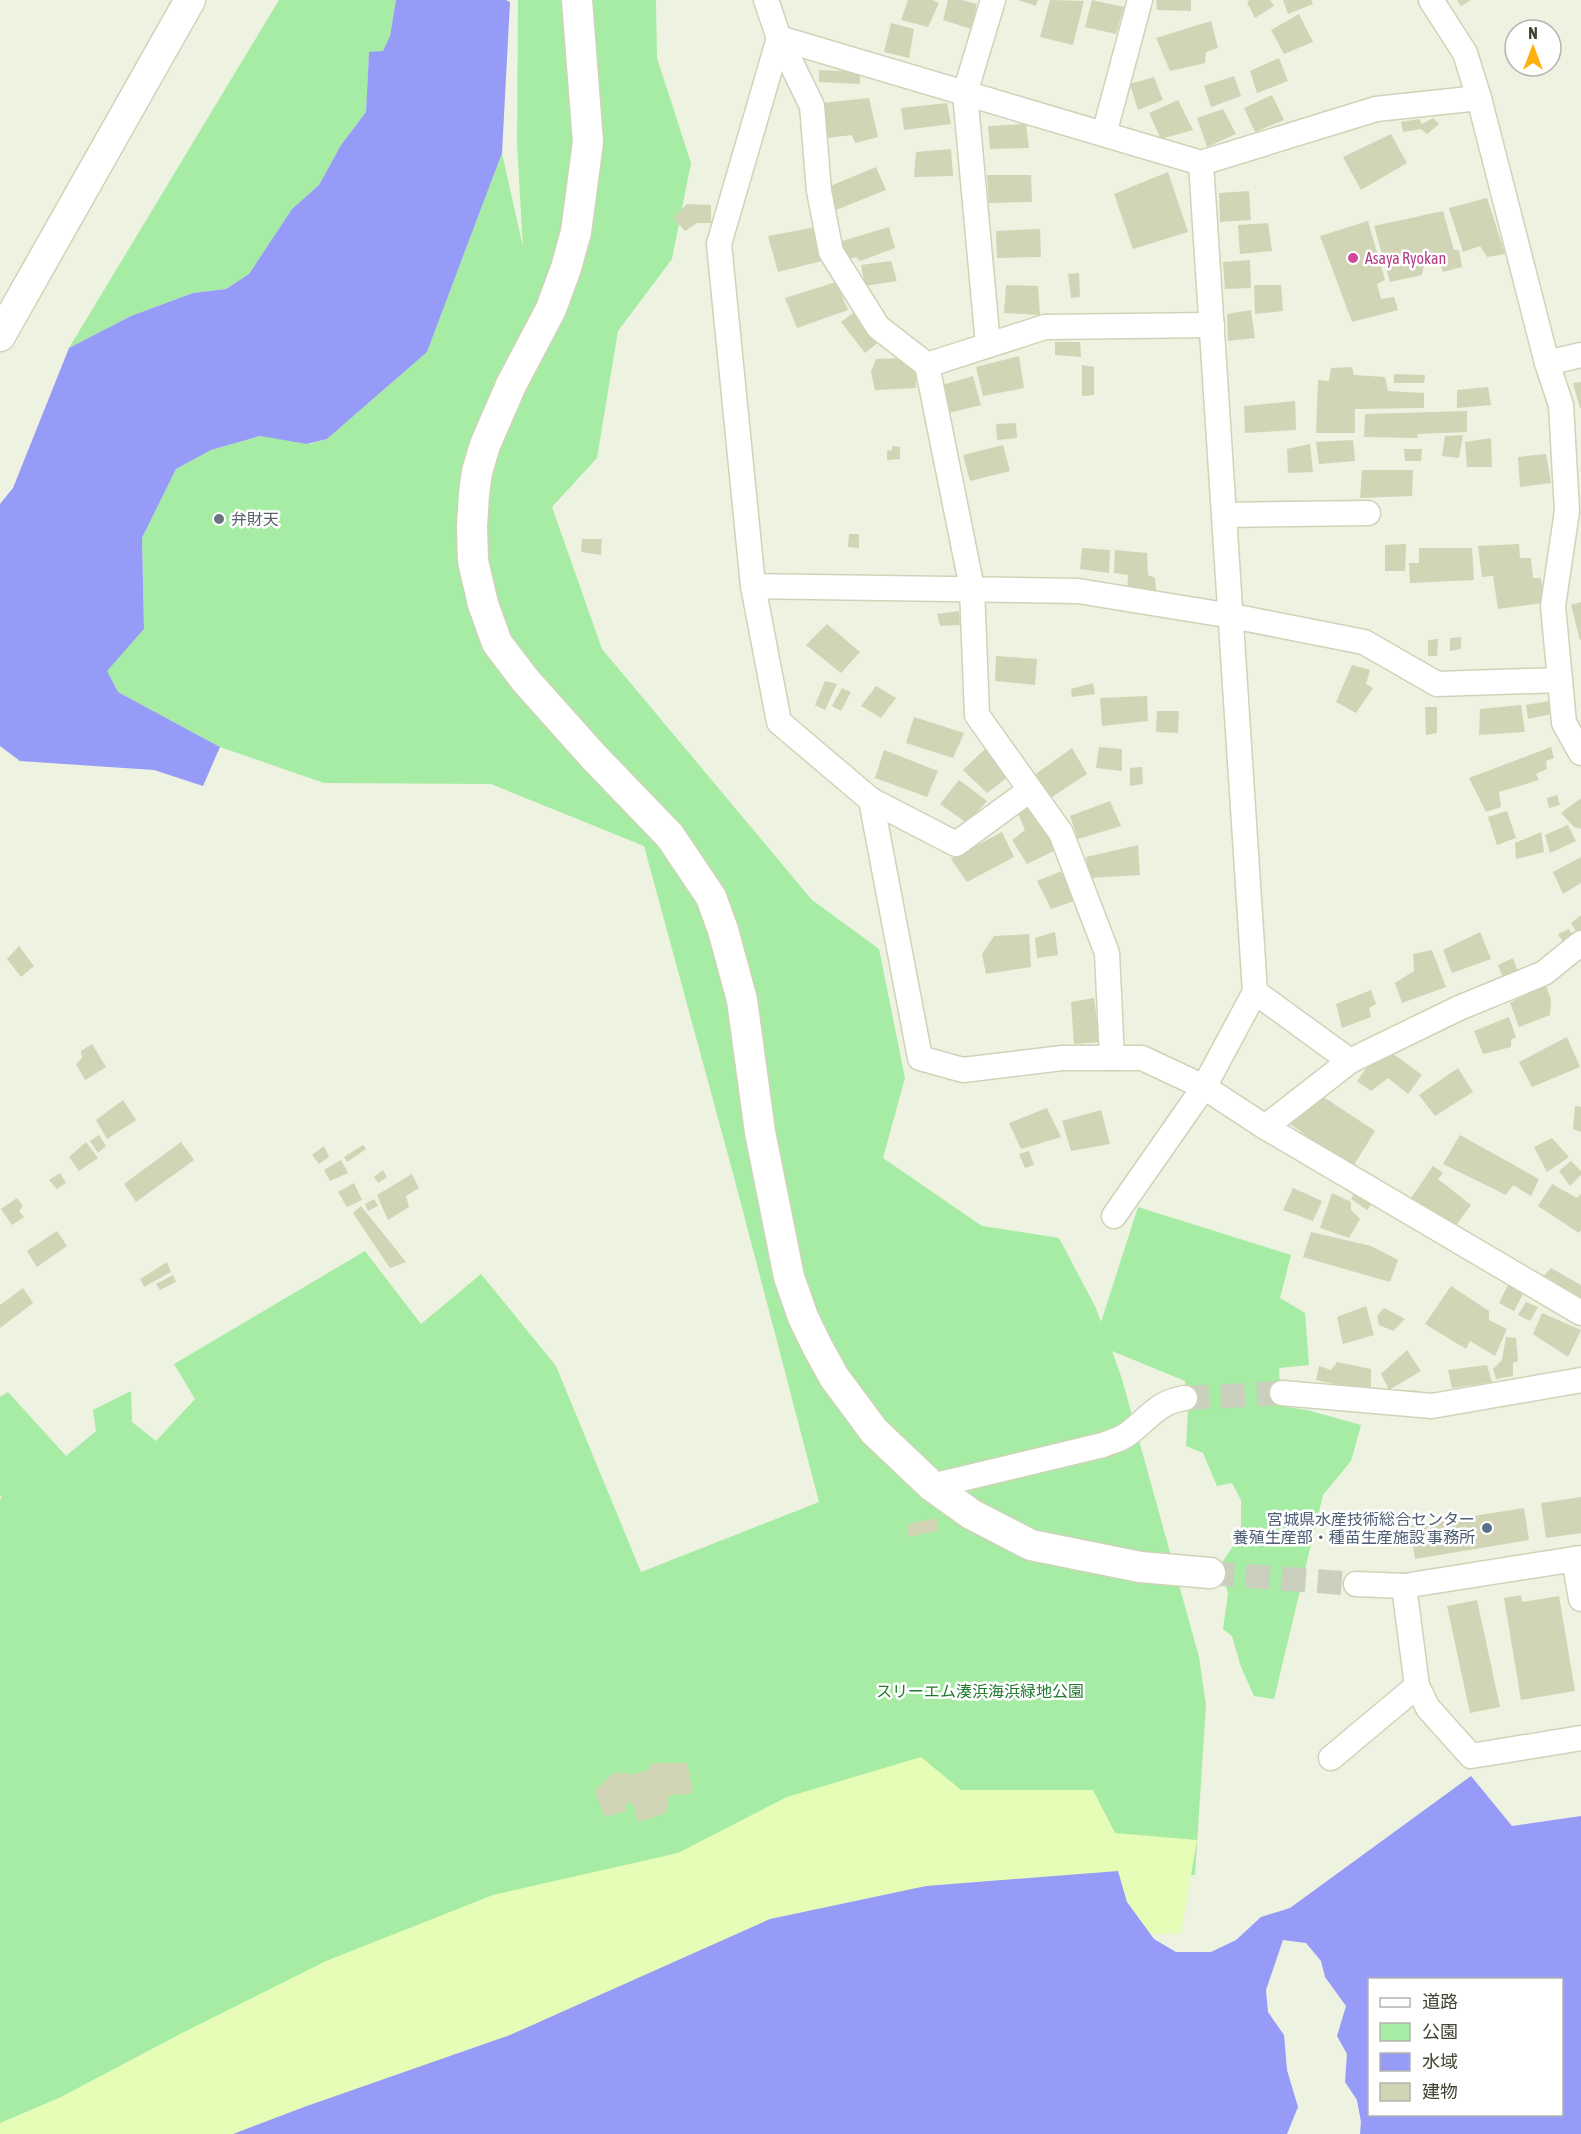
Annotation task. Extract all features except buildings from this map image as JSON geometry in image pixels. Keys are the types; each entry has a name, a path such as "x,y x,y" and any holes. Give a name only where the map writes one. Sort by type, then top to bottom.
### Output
{"street":[{"path":"0,336 190,0"},
{"path":"577,0 588,142 576,232 551,309 512,384 485,445 477,472 472,527 473,561 483,604 497,643 526,681 593,756 670,836 711,897 723,930 742,1000 760,1132 789,1276 803,1317 817,1346 834,1377 874,1431 932,1486 971,1514 1031,1545 1140,1568 1210,1573"},
{"path":"766,0 779,38 812,106 819,191 831,252 878,327 927,365 972,588 977,715 1061,833 1107,953 1112,1058"},
{"path":"988,345 965,93 993,0"},
{"path":"1104,134 1140,0"},
{"path":"1431,0 1465,53 1479,98 1547,363 1561,405 1567,511 1553,606 1564,723 1581,753"},
{"path":"779,38 1201,163 1376,109 1479,98"},
{"path":"779,38 719,244 753,586 779,722 871,800 956,844 1030,790"},
{"path":"1114,1216 1203,1087 1256,992 1201,163"},
{"path":"927,365 1045,327 1212,325"},
{"path":"1547,363 1581,355"},
{"path":"1225,515 1368,513"},
{"path":"753,586 1078,591 1232,616 1364,642 1437,684 1560,680"},
{"path":"871,800 920,1058 963,1070 1062,1058 1142,1058 1203,1087 1265,1127 1581,1313"},
{"path":"1265,1127 1350,1061 1459,1008 1544,973 1581,943"},
{"path":"1256,992 1350,1061"},
{"path":"1282,1393 1432,1406 1581,1380"},
{"path":"932,1486 1102,1445 1124,1436 1157,1408 1174,1400 1185,1398"},
{"path":"1356,1584 1404,1586 1578,1559 1581,1599"},
{"path":"1404,1586 1417,1686 1428,1708 1471,1756 1581,1738"},
{"path":"1331,1758 1417,1686"}],"green space":[{"path":"279,0 396,0 390,36 383,52 369,52 366,112 341,145 319,185 292,209 249,274 226,289 193,293 131,316 69,348"},
{"name":"スリーエム湊浜海浜緑地公園","path":"518,0 656,0 657,58 691,163 672,259 618,331 597,458 552,507 602,649 812,900 879,949 905,1078 883,1158 982,1226 1059,1238 1101,1322 1138,1207 1291,1255 1280,1298 1305,1313 1309,1365 1279,1368 1281,1406 1307,1410 1361,1425 1351,1461 1323,1495 1274,1699 1254,1696 1241,1667 1232,1636 1223,1629 1228,1594 1221,1564 1241,1534 1241,1500 1232,1483 1217,1486 1203,1453 1186,1446 1188,1410 1185,1381 1112,1351 1122,1379 1199,1657 1206,1705 1195,1875 1118,1871 0,2134 0,1499 2,1498 0,1495 0,1397 8,1392 66,1456 96,1431 93,1410 131,1391 132,1422 156,1441 195,1399 174,1364 365,1251 421,1324 481,1274 556,1366 641,1572 819,1502 644,846 491,784 324,783 220,747 118,692 106,671 144,629 142,538 176,469 211,450 261,436 310,444 327,439 427,352 502,153 523,247 517,145"}],"sand":[{"path":"921,1757 961,1790 1093,1790 1115,1833 1197,1840 1181,1933 908,1948 395,2134 0,2134 0,2123 61,2097 326,1961 493,1895 678,1853 787,1797"}],"water":[{"path":"396,0 506,0 510,2 502,153 427,352 327,439 307,444 260,436 211,450 176,469 142,538 144,629 107,671 118,692 220,747 203,786 154,770 20,761 0,746 0,504 13,488 69,348 131,316 193,293 226,289 249,274 292,209 319,185 341,145 366,112 369,52 383,51 390,36"},
{"path":"1471,1776 1512,1826 1581,1816 1581,2134 1360,2134 1361,2122 1357,2100 1345,2082 1347,2054 1337,2036 1346,2006 1325,1977 1321,1961 1306,1943 1283,1940 1266,1990 1268,2012 1284,2035 1287,2070 1298,2107 1287,2134 233,2134 510,2035 770,1919 926,1886 1118,1871 1127,1902 1154,1939 1176,1952 1211,1952 1236,1940 1261,1917 1290,1908"}],"tunnel":[{"path":"1185,1398 1282,1393"},
{"path":"1210,1573 1356,1584"}],"place":[{"name":"Asaya Ryokan","path":"1353,258"},
{"name":"弁財天","path":"219,519"},
{"name":"宮城県水産技術総合センター 養殖生産部・種苗生産施設 事務所","path":"1487,1528"}]}
